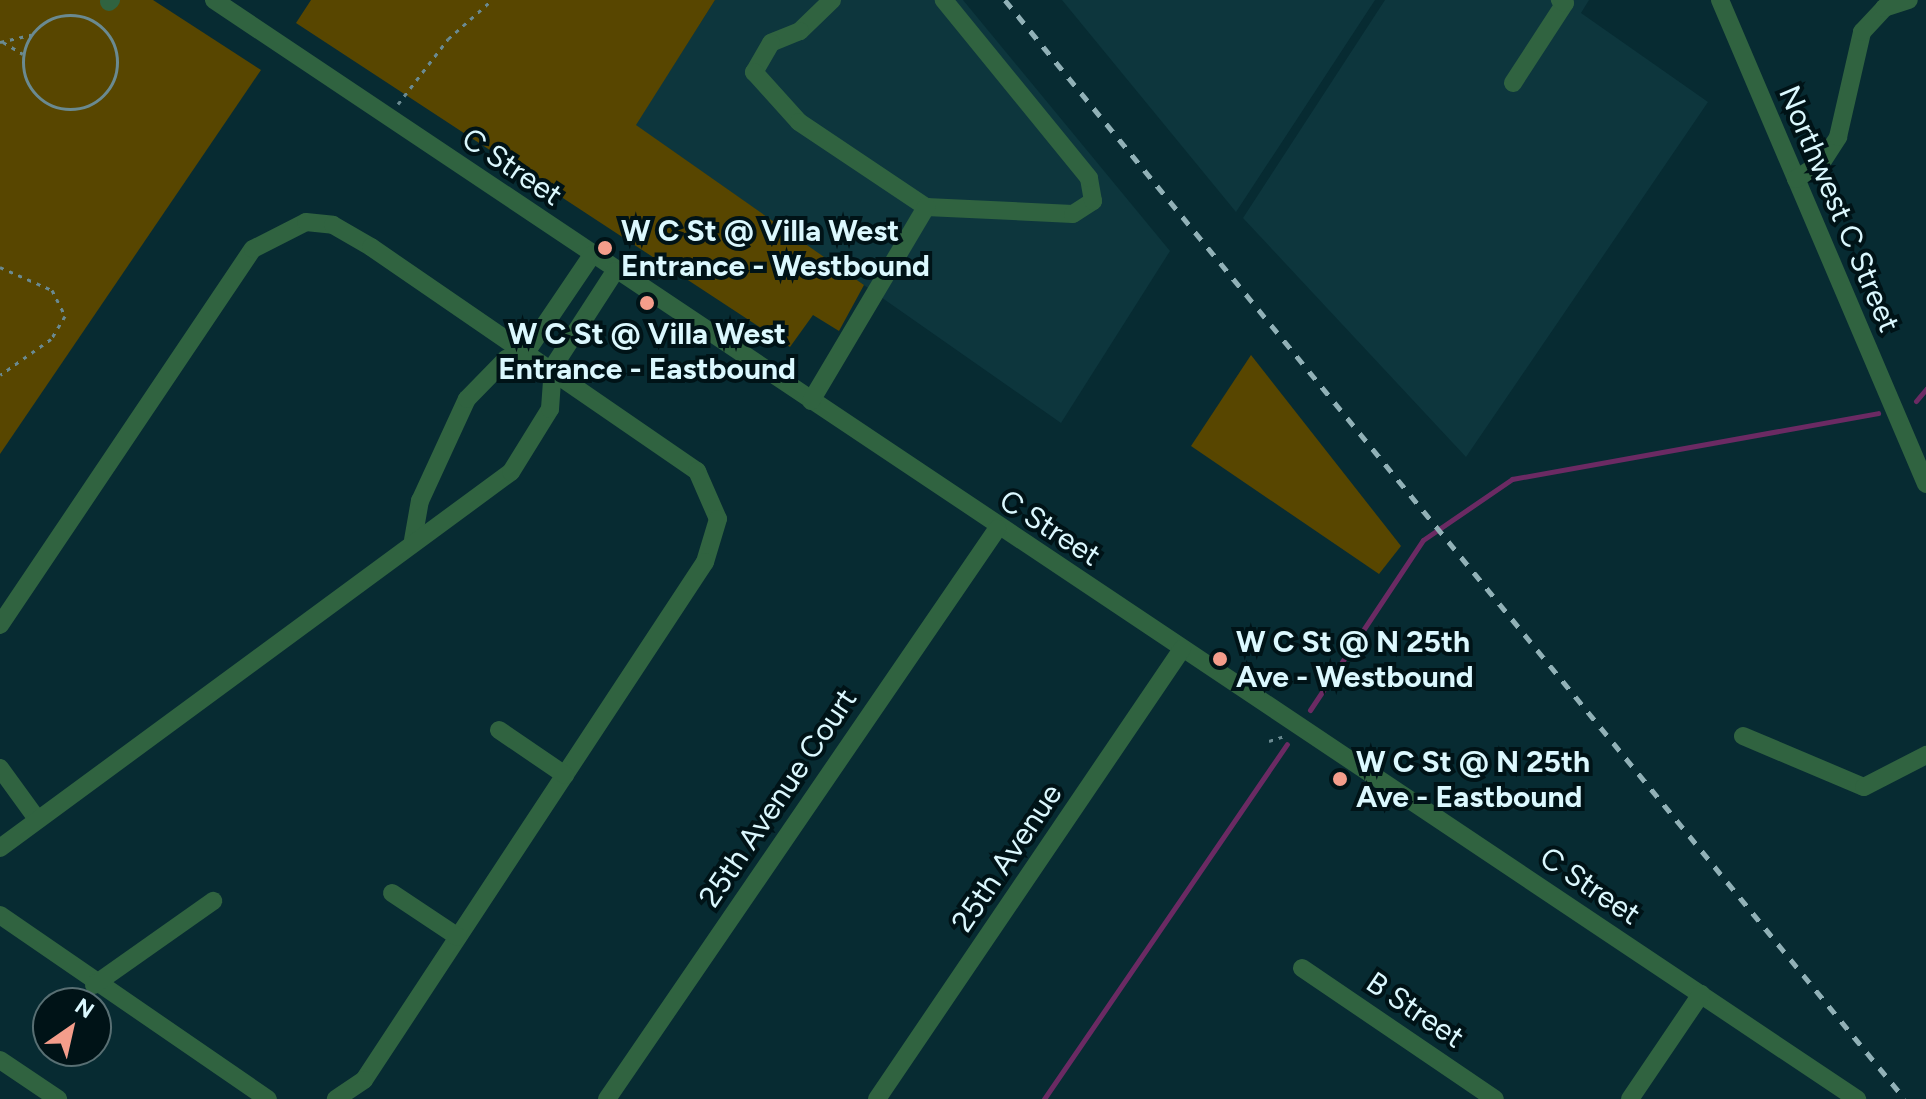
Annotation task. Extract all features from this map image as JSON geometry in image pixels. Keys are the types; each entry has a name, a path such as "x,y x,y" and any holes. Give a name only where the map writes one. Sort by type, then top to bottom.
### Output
{"street":[{"name":"C Street","path":"214,0 997,529 1857,1099"},
{"path":"832,0 800,31 771,43 754,72 799,122 926,207 1073,214 1093,201 1089,178 944,0"},
{"path":"1513,83 1560,0"},
{"name":"Northwest C Street","path":"1720,0 1924,473"},
{"path":"1796,179 1822,162 1838,137 1862,32 1884,8 1909,0"},
{"path":"811,401 926,207"},
{"path":"0,625 269,235 306,222 333,225 553,367 679,453 710,492 718,519 705,562 364,1080 336,1099"},
{"path":"413,540 453,421 487,375 527,351 592,255"},
{"path":"0,848 413,540 470,508 525,456 550,409 553,367 615,271"},
{"name":"25th Avenue Court","path":"607,1099 997,529"},
{"name":"25th Avenue","path":"877,1099 1182,649"},
{"path":"499,730 565,775"},
{"path":"1743,736 1864,787 1926,755"},
{"path":"0,768 37,819"},
{"path":"392,893 458,937"},
{"path":"94,985 213,901"},
{"path":"0,915 94,985 268,1099"},
{"name":"B Street","path":"1302,968 1495,1099"},
{"path":"1630,1099 1701,994"},
{"path":"2,1065 58,1099"}],"path":[{"path":"389,118 448,39 492,0"},
{"path":"2,42 32,34 67,14 97,22 115,47 115,78 96,102 51,106 28,85 23,54 32,34"},
{"path":"2,42 23,54"},
{"path":"0,267 52,290 65,316 51,339 0,375"},
{"path":"1269,741 1286,736"}],"shaded area":[{"path":"0,0 153,0 261,70 0,454"},
{"path":"311,0 715,0 636,125 864,285 839,331 813,315 790,347 296,23"},
{"path":"715,0 963,0 1170,251 1061,423 635,125"},
{"path":"1062,0 1375,0 1236,212"},
{"path":"1385,0 1589,0 1581,13 1708,102 1466,457 1243,218"},
{"path":"1251,355 1401,546 1379,574 1191,446"}],"waterway":[{"path":"1916,401 1926,389"},
{"path":"1310,710 1423,540 1512,479 1878,413"},
{"path":"1044,1099 1287,744"}],"railway":[{"path":"1005,0 1905,1099"}],"place":[{"name":"W C St @ Villa West Entrance - Westbound","path":"605,248"},
{"name":"W C St @ Villa West Entrance - Eastbound","path":"647,303"},
{"name":"W C St @ N 25th Ave - Westbound","path":"1220,659"},
{"name":"W C St @ N 25th Ave - Eastbound","path":"1340,779"}]}
